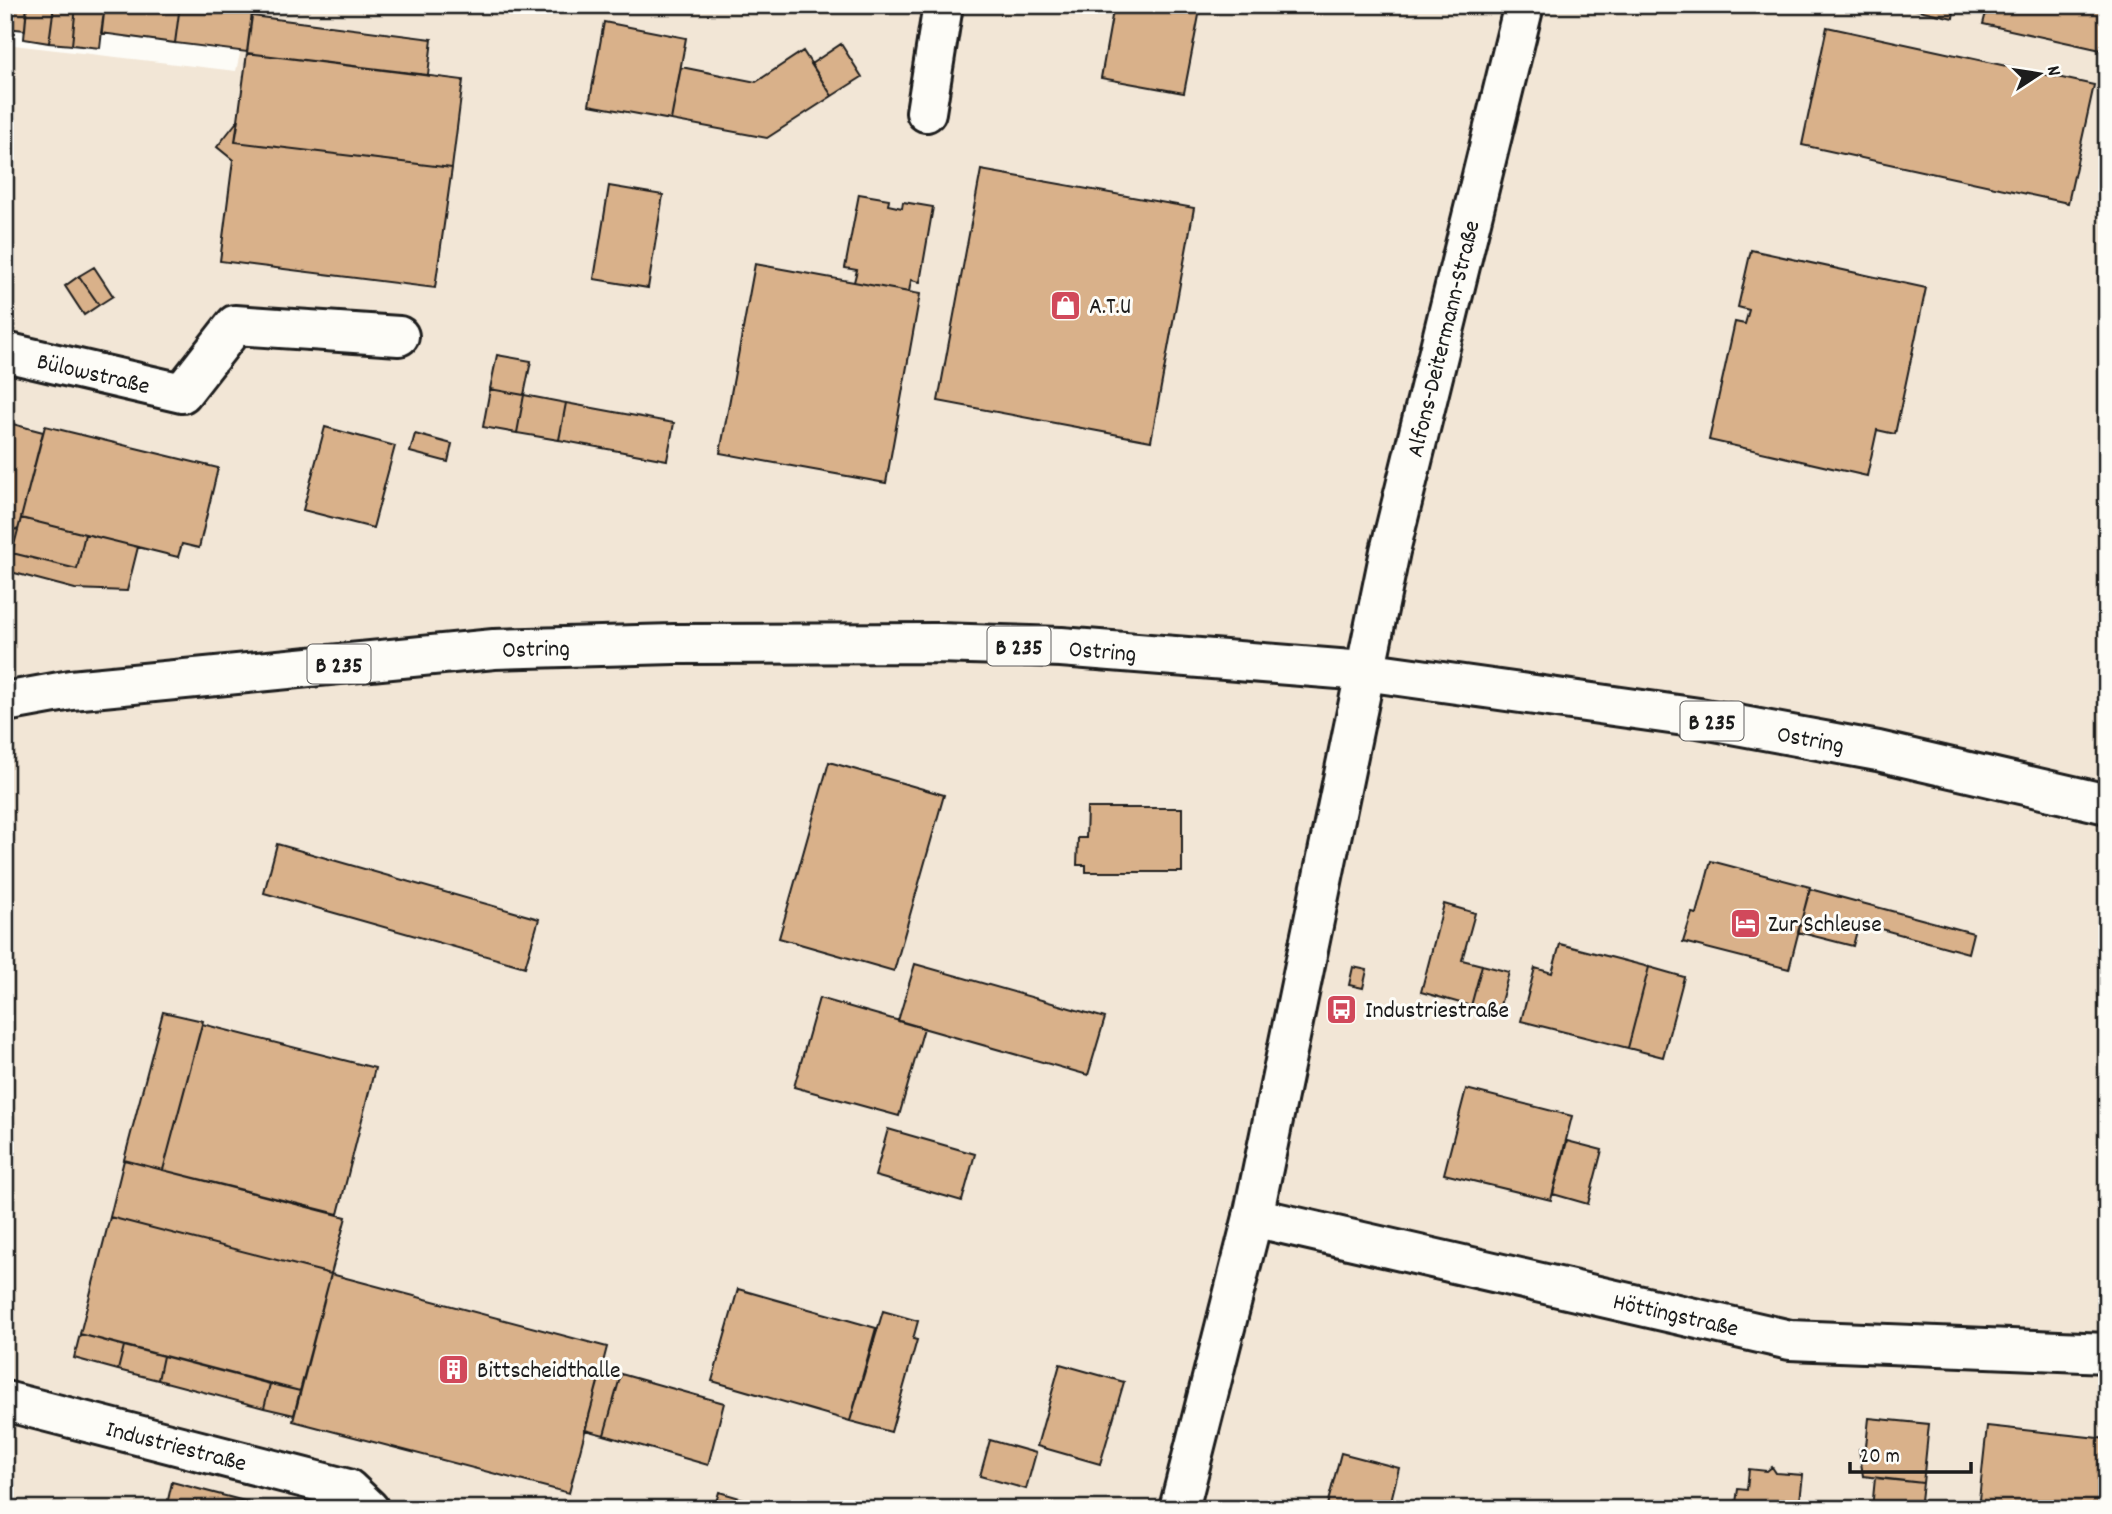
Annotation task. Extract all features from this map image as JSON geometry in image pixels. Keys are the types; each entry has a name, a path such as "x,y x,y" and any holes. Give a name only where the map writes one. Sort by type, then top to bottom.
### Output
{"street":[{"path":"926,111 943,5"},
{"name":"Alfons-Deitermann-Straße","path":"1364,671 1414,450 1524,5"},
{"name":"Bülowstraße","path":"5,352 182,393 235,325 399,336"},
{"name":"Ostring","path":"5,702 71,690 494,649 674,644 938,643 1061,647 1364,671 1699,718 1878,751 2107,804"},
{"path":"1179,1509 1253,1217 1364,671"},
{"name":"Höttingstraße","path":"1253,1217 1790,1340 2107,1353"},
{"name":"Industriestraße","path":"5,1401 359,1499"}],"shaded area":[{"path":"251,5 2107,5 2107,1509 5,1509 5,44 236,71"}],"building":[{"path":"5,5 27,5 25,30 5,28"},
{"path":"27,5 54,5 49,43 24,39"},
{"path":"54,5 76,5 72,45 49,43"},
{"path":"76,5 105,5 100,48 72,45"},
{"path":"105,5 180,5 175,43 101,33"},
{"path":"180,5 253,5 247,52 175,43"},
{"path":"1114,5 1175,5 1200,10 1184,93 1101,78"},
{"path":"1897,5 1955,5 1953,18"},
{"path":"1988,5 2107,5 2101,50 1983,24"},
{"path":"252,16 432,39 428,75 247,53"},
{"path":"604,22 686,38 671,120 589,105"},
{"path":"1827,27 2094,85 2068,203 1802,145"},
{"path":"841,44 862,77 832,96 811,64"},
{"path":"803,51 832,96 767,138 671,120 681,67 756,82"},
{"path":"247,53 463,80 452,168 235,142"},
{"path":"239,119 235,142 452,168 435,288 220,261 233,160 217,147"},
{"name":"A.T.U","path":"981,170 1194,208 1151,441 938,401"},
{"path":"609,186 663,195 648,288 594,279"},
{"path":"859,194 889,199 888,205 902,208 903,202 933,207 920,282 911,280 909,292 854,282 857,270 845,268"},
{"path":"1751,250 1926,288 1895,434 1877,430 1867,476 1709,440 1735,322 1745,324 1749,310 1738,307"},
{"path":"755,264 920,294 886,483 720,453"},
{"path":"94,267 113,296 99,305 79,276"},
{"path":"79,276 99,305 84,315 65,286"},
{"path":"497,355 531,361 524,395 490,389"},
{"path":"490,389 524,395 517,433 483,427"},
{"path":"524,395 566,403 559,440 517,433"},
{"path":"566,403 674,423 667,460 559,440"},
{"path":"5,422 43,432 18,530 5,527"},
{"path":"45,426 218,468 199,548 182,544 178,557 21,518"},
{"path":"325,427 395,446 373,528 303,510"},
{"path":"415,434 452,444 448,462 410,452"},
{"path":"21,518 85,534 77,569 12,553"},
{"path":"5,527 18,530 5,580"},
{"path":"85,534 138,547 127,591 75,589 7,571 12,553 77,569"},
{"path":"829,762 944,795 894,971 779,938"},
{"path":"1087,808 1182,808 1182,872 1086,872 1086,865 1077,865 1078,838 1086,838"},
{"path":"277,844 539,919 525,967 264,893"},
{"name":"Zur Schleuse","path":"1711,861 1810,887 1789,969 1683,942 1692,913 1697,914"},
{"path":"1810,889 1973,933 1968,953 1859,923 1853,946 1798,932"},
{"path":"1444,904 1475,913 1462,960 1482,965 1471,1006 1421,992"},
{"path":"1560,944 1649,967 1628,1048 1521,1021 1535,968 1552,973"},
{"path":"915,964 1105,1018 1088,1075 898,1021"},
{"path":"1482,965 1509,972 1498,1013 1471,1006"},
{"path":"1353,967 1367,970 1363,988 1349,985"},
{"path":"1649,967 1684,977 1663,1057 1628,1048"},
{"path":"819,998 924,1028 899,1116 794,1087"},
{"path":"163,1012 203,1021 163,1170 124,1160"},
{"path":"202,1024 375,1068 338,1214 163,1170"},
{"path":"1466,1089 1572,1116 1551,1200 1444,1174"},
{"path":"888,1129 975,1154 962,1201 875,1176"},
{"path":"1567,1141 1602,1150 1588,1204 1553,1194"},
{"path":"124,1160 346,1217 331,1274 110,1217"},
{"path":"110,1217 331,1274 300,1391 80,1334"},
{"name":"Bittscheidthalle","path":"331,1274 607,1347 569,1493 293,1421"},
{"path":"738,1289 876,1328 850,1421 712,1381"},
{"path":"883,1311 918,1321 913,1339 917,1340 891,1432 850,1421"},
{"path":"80,1334 124,1346 118,1370 74,1358"},
{"path":"124,1346 163,1356 158,1380 118,1370"},
{"path":"163,1356 270,1384 264,1408 158,1380"},
{"path":"1060,1364 1124,1382 1100,1464 1037,1446"},
{"path":"602,1368 621,1374 604,1435 585,1430"},
{"path":"621,1374 724,1403 708,1465 604,1435"},
{"path":"270,1384 300,1391 294,1415 264,1408"},
{"path":"1869,1418 1929,1424 1923,1483 1863,1476 1859,1449 1866,1446"},
{"path":"1987,1426 2107,1439 2107,1509 1978,1509"},
{"path":"990,1440 1036,1453 1026,1489 980,1476"},
{"path":"1341,1453 1399,1468 1389,1509 1326,1509"},
{"path":"1772,1467 1776,1473 1803,1475 1799,1509 1735,1509 1738,1489 1747,1490 1749,1469 1767,1471"},
{"path":"1875,1478 1923,1483 1920,1509 1872,1509"},
{"path":"172,1482 275,1509 166,1509"},
{"path":"719,1492 778,1509 714,1509"},
{"path":"1391,1499 1431,1509 1389,1509"}],"place":[{"name":"A.T.U","path":"1066,305"},
{"name":"Zur Schleuse","path":"1745,923"},
{"name":"Industriestraße","path":"1342,1009"},
{"name":"Bittscheidthalle","path":"454,1369"}]}
